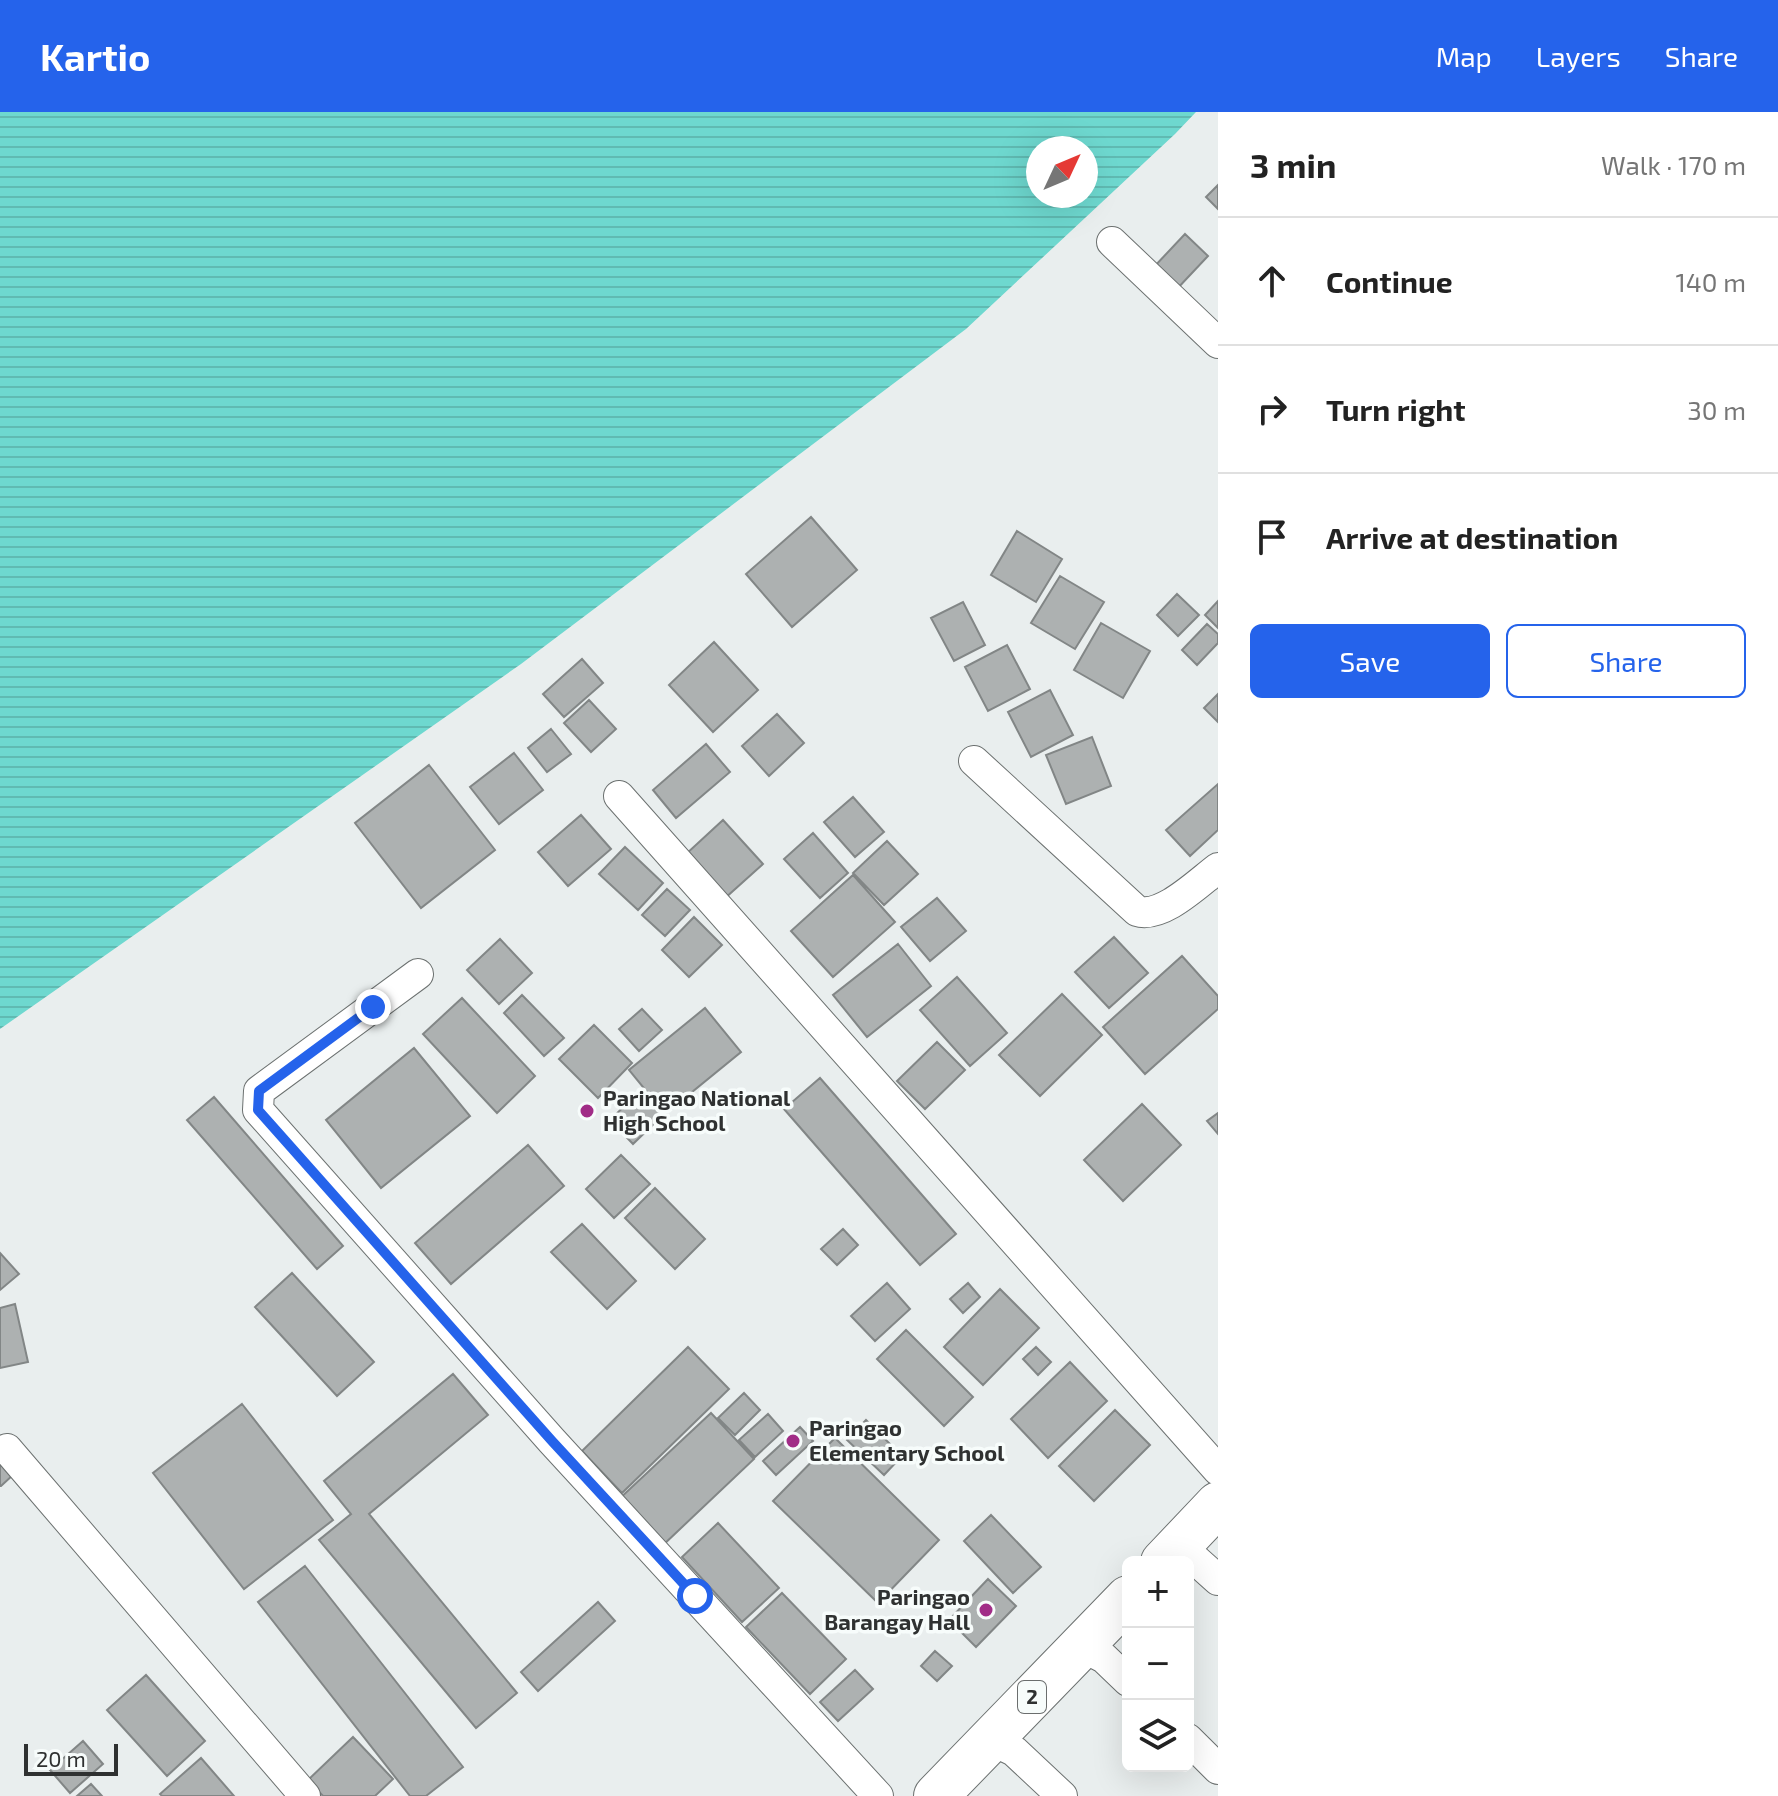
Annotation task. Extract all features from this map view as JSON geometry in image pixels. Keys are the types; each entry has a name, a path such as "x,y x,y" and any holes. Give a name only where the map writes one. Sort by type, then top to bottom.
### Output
{"highway":[{"path":"1171,1553 1218,1504"},
{"name":"2","path":"936,1796 1122,1604"}],"street":[{"path":"1112,242 1218,343"},
{"path":"974,761 1137,911 1146,914 1159,911 1218,868"},
{"path":"619,796 1218,1470"},
{"path":"418,974 259,1091 258,1110 552,1441 878,1796"},
{"path":"7,1449 305,1796"},
{"path":"1171,1553 1218,1580"},
{"path":"1081,1646 1104,1658 1122,1675"},
{"path":"991,1740 1014,1751 1062,1796"},
{"path":"1194,1745 1218,1769"}],"water":[{"path":"0,112 1196,112 1098,206 1098,136 1026,136 1026,208 1096,208 966,329 521,664 0,1029"}],"building":[{"path":"1218,185 1218,209 1206,197"},
{"path":"1185,234 1208,256 1175,291 1152,269"},
{"path":"811,517 857,570 792,627 746,574"},
{"path":"1017,531 1062,559 1036,602 991,575"},
{"path":"1060,576 1104,602 1075,649 1031,623"},
{"path":"1177,594 1199,615 1178,636 1157,615"},
{"path":"1218,601 1218,628 1205,615"},
{"path":"963,602 985,645 954,661 931,618"},
{"path":"1101,623 1150,651 1123,698 1074,670"},
{"path":"1207,624 1218,634 1218,643 1197,665 1182,650"},
{"path":"714,642 758,690 713,732 669,685"},
{"path":"1007,645 1030,689 988,711 965,667"},
{"path":"582,659 603,683 564,717 543,694"},
{"path":"1050,690 1073,735 1031,757 1008,712"},
{"path":"1218,694 1218,722 1204,708"},
{"path":"589,700 616,729 591,752 564,723"},
{"path":"777,714 804,743 769,776 742,746"},
{"path":"551,729 571,754 547,772 528,748"},
{"path":"1092,737 1111,786 1066,804 1046,755"},
{"path":"706,744 730,772 676,818 653,790"},
{"path":"514,753 543,790 499,824 470,787"},
{"path":"429,765 495,850 421,908 355,823"},
{"path":"1218,784 1218,830 1190,856 1166,830"},
{"path":"853,797 884,832 855,857 824,822"},
{"path":"581,815 611,849 568,886 538,852"},
{"path":"723,820 763,864 724,899 685,855"},
{"path":"813,833 848,873 820,898 784,859"},
{"path":"887,841 918,874 884,905 853,873"},
{"path":"625,847 663,883 638,910 599,874"},
{"path":"853,875 895,922 833,977 791,931"},
{"path":"667,889 690,910 665,936 642,915"},
{"path":"937,898 966,931 930,961 901,927"},
{"path":"694,917 722,945 689,977 662,950"},
{"path":"1114,937 1148,973 1109,1008 1075,972"},
{"path":"500,939 532,973 499,1004 467,970"},
{"path":"898,944 931,986 867,1037 833,995"},
{"path":"1182,956 1218,996 1218,1009 1145,1074 1103,1027"},
{"path":"957,977 1007,1033 970,1066 920,1010"},
{"path":"1062,994 1102,1035 1040,1096 999,1055"},
{"path":"522,995 564,1038 544,1056 504,1013"},
{"path":"462,998 535,1076 497,1113 423,1034"},
{"path":"705,1008 741,1052 665,1114 629,1070"},
{"path":"642,1009 662,1030 639,1051 619,1029"},
{"path":"594,1025 632,1063 598,1098 559,1059"},
{"path":"937,1042 965,1070 925,1109 897,1081"},
{"path":"414,1048 470,1116 381,1188 326,1120"},
{"path":"820,1078 956,1234 920,1265 784,1109"},
{"path":"640,1091 663,1115 633,1144 610,1120"},
{"path":"214,1097 343,1246 317,1269 187,1120"},
{"path":"1142,1104 1181,1145 1123,1201 1084,1160"},
{"path":"1218,1113 1218,1134 1207,1121"},
{"path":"528,1145 564,1186 451,1284 415,1243"},
{"path":"621,1155 650,1184 614,1218 586,1189"},
{"path":"655,1188 705,1239 675,1269 625,1218"},
{"path":"582,1224 636,1281 607,1309 551,1252"},
{"path":"843,1229 858,1245 837,1265 821,1249"},
{"path":"0,1253 19,1274 0,1290"},
{"path":"292,1273 374,1362 337,1396 255,1307"},
{"path":"887,1283 910,1309 875,1341 851,1316"},
{"path":"968,1283 980,1297 963,1313 950,1299"},
{"path":"1000,1289 1039,1328 983,1385 944,1347"},
{"path":"15,1304 28,1362 0,1368 0,1308"},
{"path":"906,1330 973,1397 944,1426 877,1359"},
{"path":"688,1347 729,1389 622,1493 582,1451"},
{"path":"1036,1347 1051,1362 1038,1375 1023,1359"},
{"path":"1070,1362 1107,1401 1048,1458 1011,1419"},
{"path":"453,1374 488,1415 369,1514 517,1693 476,1728 319,1540 351,1514 324,1481"},
{"path":"744,1393 760,1410 735,1435 718,1418"},
{"path":"242,1404 333,1520 244,1589 153,1473"},
{"path":"1115,1410 1150,1445 1094,1501 1059,1466"},
{"path":"711,1413 754,1459 661,1547 617,1501"},
{"path":"768,1414 783,1431 755,1457 739,1440"},
{"path":"866,1420 902,1456 884,1475 847,1440"},
{"path":"800,1427 813,1441 776,1475 763,1461"},
{"path":"835,1438 939,1540 878,1603 773,1501"},
{"path":"0,1460 14,1474 1,1486 0,1486"},
{"path":"991,1515 1041,1567 1013,1593 964,1541"},
{"path":"718,1523 779,1588 742,1622 682,1557"},
{"path":"305,1566 463,1767 426,1796 410,1796 258,1602"},
{"path":"988,1579 1016,1606 976,1647 949,1620"},
{"path":"782,1593 846,1659 810,1694 746,1627"},
{"path":"598,1602 615,1621 538,1691 521,1672"},
{"path":"935,1651 952,1666 937,1681 921,1666"},
{"path":"855,1670 873,1689 838,1721 820,1702"},
{"path":"146,1675 205,1741 167,1776 107,1710"},
{"path":"353,1737 393,1779 375,1796 323,1796 308,1780"},
{"path":"83,1741 103,1764 70,1793 50,1770"},
{"path":"201,1758 234,1796 160,1794"},
{"path":"91,1784 102,1796 77,1796"}],"place":[{"name":"Paringao National High School","path":"587,1111"},
{"name":"Paringao Elementary School","path":"793,1441"},
{"name":"Paringao Barangay Hall","path":"986,1610"}],"route":[{"path":"373,1007 259,1091 258,1110 552,1441 695,1596"}]}
